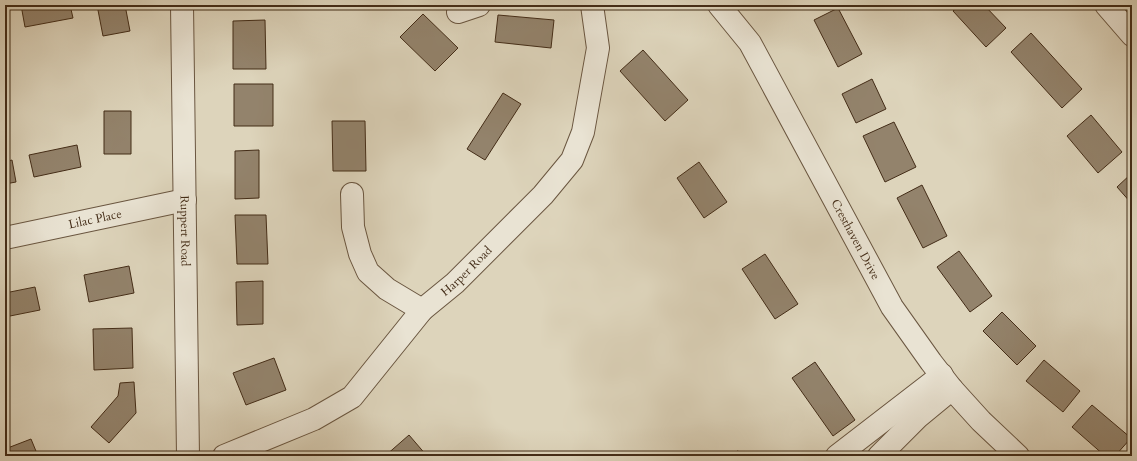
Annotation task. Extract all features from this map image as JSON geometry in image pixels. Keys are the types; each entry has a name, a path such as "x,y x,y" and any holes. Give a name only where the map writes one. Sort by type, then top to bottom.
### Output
{"street":[{"name":"Ruppert Road","path":"182,5 188,456"},
{"path":"458,12 479,5"},
{"name":"Harper Road","path":"224,456 314,419 352,397 422,310 455,283 543,195 572,160 583,132 598,48 592,5"},
{"name":"Cresthaven Drive","path":"720,5 750,43 892,307 947,382 981,421 1018,456"},
{"path":"1106,5 1132,34"},
{"path":"352,194 353,227 360,254 368,272 387,289 422,310"},
{"name":"Lilac Place","path":"5,238 185,200"},
{"path":"837,456 947,382"},
{"path":"879,456 918,418 947,382"}],"building":[{"path":"21,5 70,5 73,18 25,27"},
{"path":"97,5 125,5 130,31 103,36"},
{"path":"960,5 984,5 1006,28 986,47 953,11"},
{"path":"838,8 862,54 838,67 814,20"},
{"path":"423,14 458,48 435,71 400,37"},
{"path":"498,15 554,20 551,48 495,42"},
{"path":"265,20 266,69 233,69 233,21"},
{"path":"1031,33 1082,89 1062,108 1011,52"},
{"path":"643,50 688,100 665,121 620,71"},
{"path":"872,79 886,109 856,123 842,94"},
{"path":"234,84 273,84 273,126 234,126"},
{"path":"503,93 521,104 485,160 467,149"},
{"path":"104,111 131,111 131,154 104,154"},
{"path":"1091,115 1122,152 1098,173 1067,136"},
{"path":"332,121 365,121 366,171 333,171"},
{"path":"894,122 916,167 885,182 863,136"},
{"path":"77,145 81,167 34,177 29,155"},
{"path":"259,150 259,198 235,199 235,151"},
{"path":"12,160 16,182 5,184 5,162"},
{"path":"699,162 727,202 704,218 677,178"},
{"path":"1132,173 1132,204 1117,187"},
{"path":"922,185 947,236 923,248 897,198"},
{"path":"235,215 266,215 268,264 237,264"},
{"path":"959,251 992,296 970,312 937,267"},
{"path":"765,254 798,304 775,319 742,269"},
{"path":"129,266 134,293 89,302 84,275"},
{"path":"263,281 263,324 237,325 236,282"},
{"path":"35,287 40,310 5,317 5,293"},
{"path":"1002,312 1036,346 1017,365 983,331"},
{"path":"132,328 133,368 94,370 93,329"},
{"path":"274,358 286,390 246,405 233,373"},
{"path":"1044,360 1080,391 1063,412 1026,381"},
{"path":"815,362 855,420 833,436 792,378"},
{"path":"134,382 136,413 109,443 91,427 118,396 120,383"},
{"path":"1092,405 1131,438 1115,456 1105,456 1072,427"},
{"path":"409,435 427,456 385,456"},
{"path":"31,439 38,456 5,456 5,449"},
{"path":"737,451 756,456 736,456"}]}
